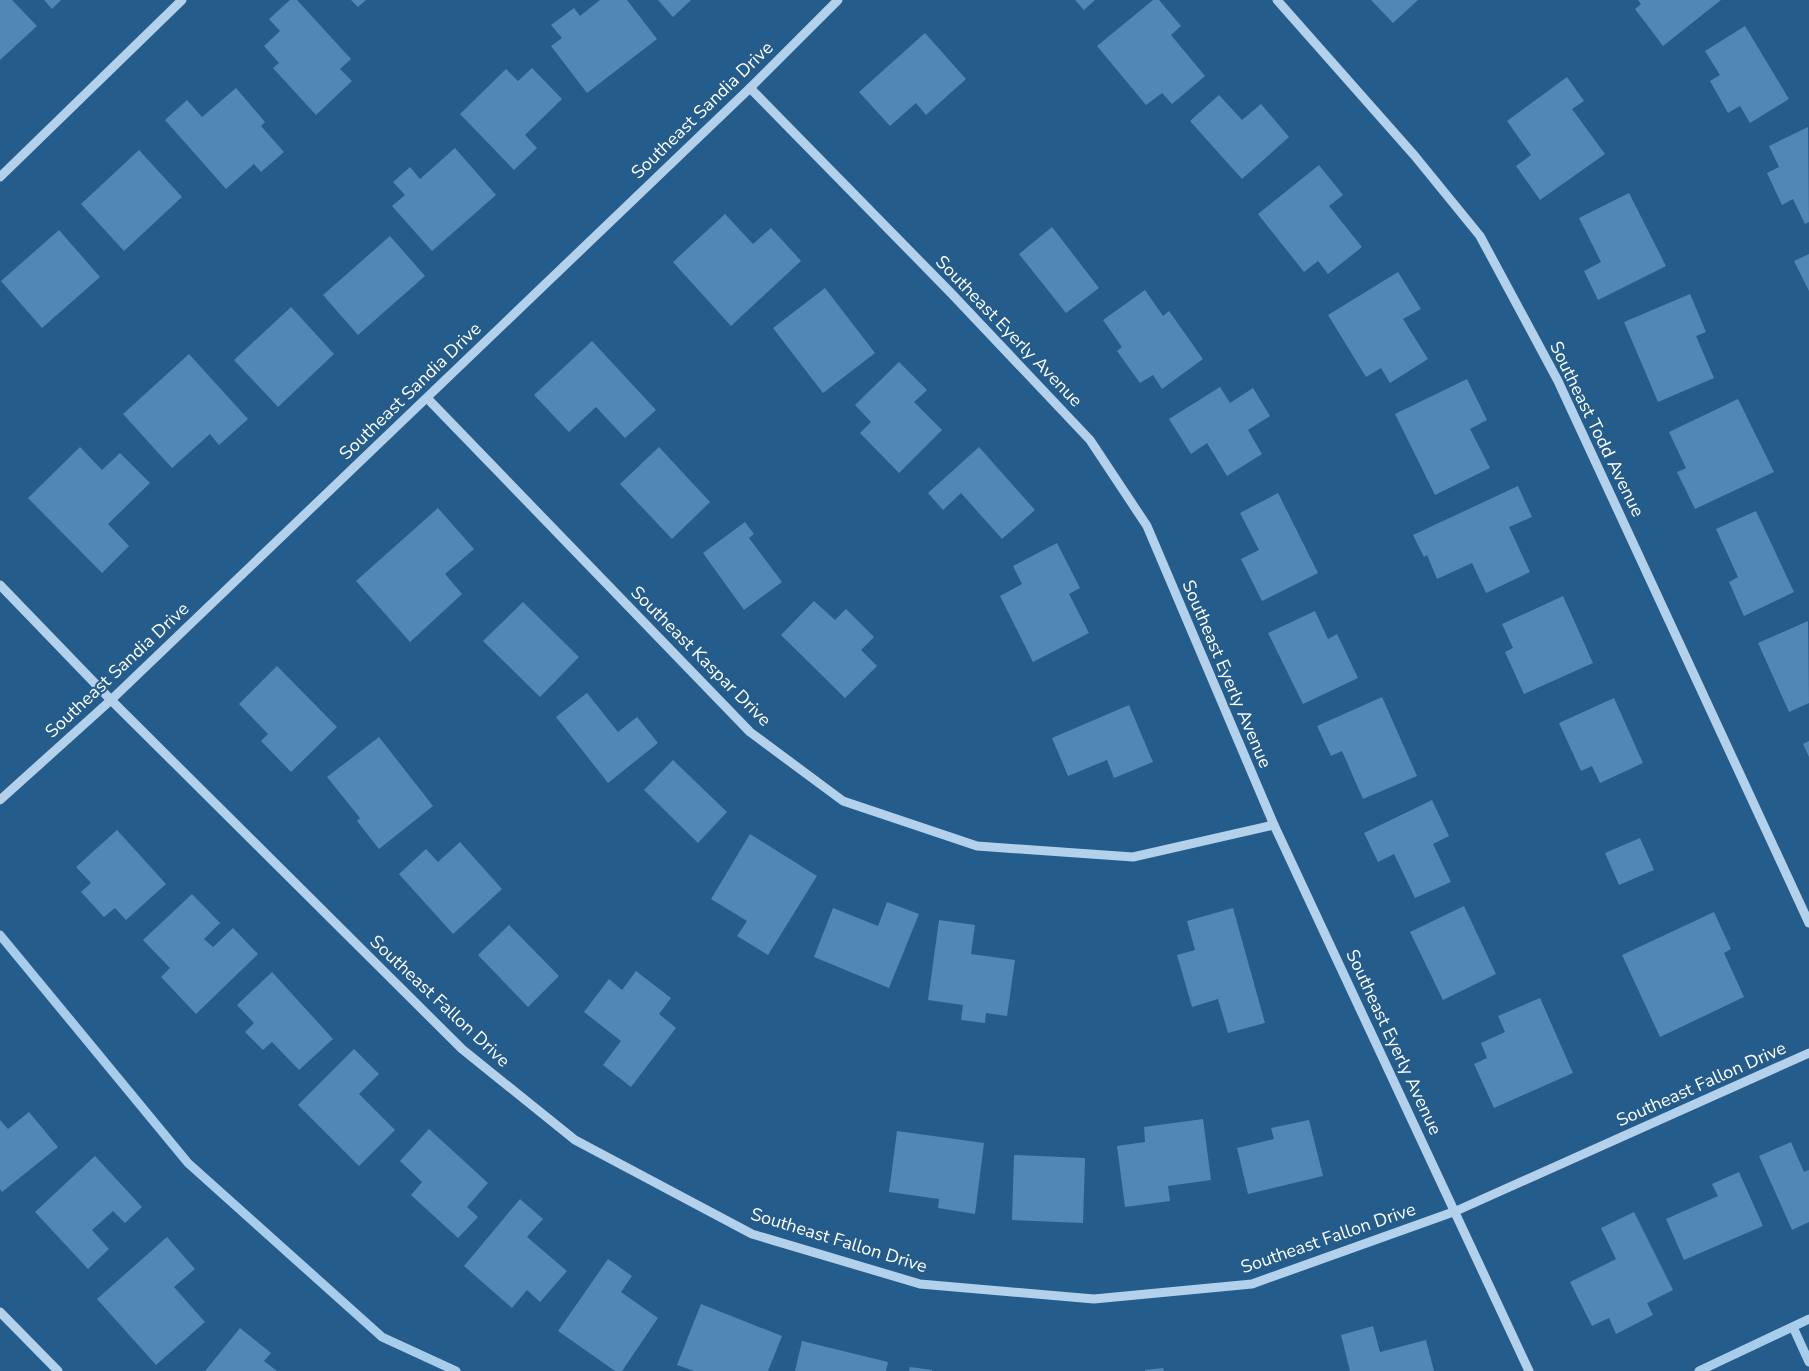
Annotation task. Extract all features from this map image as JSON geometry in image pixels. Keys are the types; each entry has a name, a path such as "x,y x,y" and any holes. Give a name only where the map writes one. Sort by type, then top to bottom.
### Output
{"street":[{"path":"0,177 182,0"},
{"name":"Southeast Sandia Drive","path":"0,800 111,700 750,88 838,0"},
{"name":"Southeast Todd Avenue","path":"1277,0 1414,155 1480,236 1558,381 1809,922"},
{"name":"Southeast Eyerly Avenue","path":"750,88 950,292 1090,440 1147,526 1274,825 1456,1211 1529,1371"},
{"name":"Southeast Kaspar Drive","path":"427,398 750,732 843,801 977,846 1133,857 1274,825"},
{"name":"Southeast Fallon Drive","path":"0,584 111,700 462,1049 575,1140 752,1234 920,1284 1094,1299 1252,1284 1456,1211 1809,1053"},
{"path":"0,1312 58,1371"}],"building":[{"path":"0,0 12,0 37,26 0,60"},
{"path":"44,0 61,0 52,9"},
{"path":"290,0 297,0 351,59 340,69 352,81 316,115 273,68 279,63 264,46 280,31 269,19"},
{"path":"351,0 366,0 358,7"},
{"path":"600,0 627,0 657,39 587,93 551,46 562,38 551,25 574,8 580,16"},
{"path":"658,0 691,0 673,17"},
{"path":"1075,0 1095,0 1084,10"},
{"path":"1153,0 1159,0 1181,26 1171,35 1205,76 1172,104 1162,93 1146,105 1097,46"},
{"path":"1371,0 1418,0 1393,23"},
{"path":"1638,0 1721,0 1663,46 1635,9 1641,4"},
{"path":"1745,26 1789,99 1750,123 1740,106 1728,113 1710,81 1720,75 1705,51"},
{"path":"925,33 966,79 926,115 916,103 890,126 859,92"},
{"path":"532,68 562,99 525,135 537,148 514,170 460,114 506,69 518,81"},
{"path":"1567,77 1584,101 1572,109 1605,154 1540,200 1516,166 1531,155 1507,121"},
{"path":"236,88 265,122 261,126 284,152 261,172 254,164 226,189 165,120 187,100 202,117"},
{"path":"1219,95 1242,120 1261,104 1289,137 1242,179 1190,121"},
{"path":"1808,127 1809,222 1805,224 1793,199 1782,205 1767,173 1779,167 1769,146"},
{"path":"455,148 496,195 432,251 392,206 405,195 393,182 410,167 420,179"},
{"path":"139,150 182,197 124,251 81,204"},
{"path":"1319,165 1343,195 1329,206 1362,247 1328,274 1318,261 1304,272 1258,214"},
{"path":"1629,193 1666,266 1598,300 1584,271 1601,262 1579,218"},
{"path":"725,214 753,244 771,228 801,261 731,326 673,262"},
{"path":"1052,227 1099,288 1066,313 1019,254"},
{"path":"59,230 100,277 42,328 1,281"},
{"path":"390,236 425,276 358,335 323,295"},
{"path":"1809,254 1809,291 1794,261"},
{"path":"1398,272 1421,309 1403,319 1428,359 1390,383 1381,368 1366,377 1328,315"},
{"path":"825,288 875,353 823,393 773,328"},
{"path":"1145,290 1163,316 1169,311 1203,359 1162,389 1153,375 1140,383 1117,351 1122,347 1103,320"},
{"path":"1690,294 1706,332 1696,336 1714,378 1658,402 1624,322"},
{"path":"291,307 334,354 278,407 234,360"},
{"path":"592,341 656,410 625,438 596,407 569,432 534,395"},
{"path":"189,354 248,419 219,445 210,434 172,468 123,414"},
{"path":"899,362 927,390 914,402 942,430 899,473 860,433 871,422 855,405"},
{"path":"1467,379 1487,420 1470,429 1490,468 1435,495 1395,414"},
{"path":"1220,387 1230,403 1253,388 1270,416 1248,430 1262,454 1227,476 1207,443 1191,454 1169,419"},
{"path":"1738,399 1774,472 1695,509 1677,472 1686,468 1669,432"},
{"path":"80,447 102,470 120,453 150,483 108,524 129,546 102,573 28,498"},
{"path":"659,447 710,502 672,539 620,484"},
{"path":"979,447 1035,510 1002,539 961,493 943,510 928,493"},
{"path":"1518,486 1532,517 1509,527 1530,572 1486,593 1472,563 1437,579 1427,555 1424,557 1413,535"},
{"path":"1278,493 1318,573 1262,601 1241,559 1259,550 1240,513"},
{"path":"438,508 474,549 445,574 462,594 410,642 356,581"},
{"path":"1756,511 1794,592 1744,616 1729,582 1738,577 1716,529"},
{"path":"745,522 754,534 749,538 782,582 744,610 703,553"},
{"path":"1057,543 1080,588 1069,594 1089,633 1033,662 1000,596 1022,584 1013,566"},
{"path":"1563,596 1593,663 1524,694 1505,652 1513,648 1502,624"},
{"path":"814,601 835,620 846,609 874,637 861,650 877,666 845,698 781,635"},
{"path":"523,602 579,657 540,697 483,641"},
{"path":"1315,611 1328,639 1337,634 1358,678 1303,704 1268,633"},
{"path":"1808,621 1809,703 1789,712 1758,643"},
{"path":"277,666 337,727 291,772 261,741 268,734 239,704"},
{"path":"587,693 618,732 637,717 658,743 608,783 556,717"},
{"path":"1382,697 1417,776 1363,799 1342,751 1331,756 1317,726"},
{"path":"1614,698 1643,763 1600,783 1592,766 1581,771 1559,723"},
{"path":"1129,705 1153,762 1114,778 1107,760 1068,776 1052,738"},
{"path":"379,737 433,806 379,849 357,821 360,818 327,777"},
{"path":"1809,741 1809,757 1803,744"},
{"path":"673,760 727,812 698,843 644,790"},
{"path":"1432,800 1449,836 1433,844 1451,882 1415,898 1394,854 1378,862 1364,833"},
{"path":"117,830 166,884 126,920 115,908 104,917 81,892 91,883 76,867"},
{"path":"750,834 817,876 768,955 737,936 747,921 711,899"},
{"path":"1640,838 1654,870 1619,885 1605,853"},
{"path":"460,842 502,889 453,934 399,874 426,849 438,862"},
{"path":"192,894 220,923 204,939 213,947 233,928 258,954 196,1014 161,977 170,968 143,940"},
{"path":"887,902 919,914 889,988 814,957 833,908 878,926"},
{"path":"1464,906 1496,974 1443,1000 1410,932"},
{"path":"1233,908 1265,1023 1228,1033 1218,999 1192,1007 1177,955 1195,950 1187,921"},
{"path":"1714,912 1731,949 1724,953 1744,997 1660,1037 1622,955"},
{"path":"939,920 975,925 971,954 1015,960 1007,1016 986,1013 985,1023 961,1020 963,1005 928,1000"},
{"path":"509,925 559,976 528,1007 478,955"},
{"path":"636,971 671,998 659,1014 676,1028 631,1087 603,1065 621,1041 584,1012 609,979 622,990"},
{"path":"272,972 333,1039 299,1070 272,1042 263,1050 245,1032 254,1023 237,1005"},
{"path":"1540,998 1573,1073 1494,1108 1474,1064 1487,1058 1481,1043 1505,1032 1498,1016"},
{"path":"354,1049 379,1074 359,1094 395,1130 359,1166 298,1105"},
{"path":"29,1112 58,1147 2,1192 0,1189 0,1120 8,1129"},
{"path":"1203,1119 1211,1180 1168,1186 1170,1201 1125,1207 1117,1146 1145,1142 1144,1127"},
{"path":"1309,1120 1323,1176 1248,1194 1237,1148 1274,1139 1271,1128"},
{"path":"429,1129 488,1183 467,1207 478,1217 458,1238 411,1195 422,1182 400,1161"},
{"path":"897,1131 984,1143 975,1214 938,1208 939,1199 889,1192"},
{"path":"1791,1142 1804,1172 1809,1170 1809,1222 1792,1230 1759,1156"},
{"path":"1014,1155 1085,1158 1083,1223 1012,1220"},
{"path":"95,1156 142,1207 125,1223 113,1211 92,1230 109,1249 88,1269 35,1212"},
{"path":"1739,1172 1763,1226 1684,1260 1666,1219 1718,1196 1712,1184"},
{"path":"520,1199 543,1219 527,1237 567,1271 540,1302 527,1290 512,1308 464,1266"},
{"path":"1634,1212 1673,1290 1647,1303 1653,1315 1616,1334 1609,1318 1592,1326 1570,1282 1616,1259 1601,1228"},
{"path":"167,1237 195,1269 174,1287 205,1322 156,1365 97,1299"},
{"path":"608,1259 632,1276 621,1292 658,1318 622,1371 615,1371 558,1331"},
{"path":"701,1304 782,1336 768,1371 694,1371 677,1365"},
{"path":"1373,1326 1380,1352 1426,1340 1434,1371 1350,1371 1341,1335"},
{"path":"240,1328 271,1353 264,1361 277,1371 205,1371"},
{"path":"802,1341 888,1362 886,1371 795,1371"},
{"path":"910,1367 932,1370 932,1371 909,1371"},
{"path":"1163,1368 1164,1371 1145,1371 1145,1370"}],"waterway":[{"path":"0,935 188,1163 382,1337 456,1371"},
{"path":"1699,1371 1809,1319"},
{"path":"1793,1327 1809,1362"}]}
